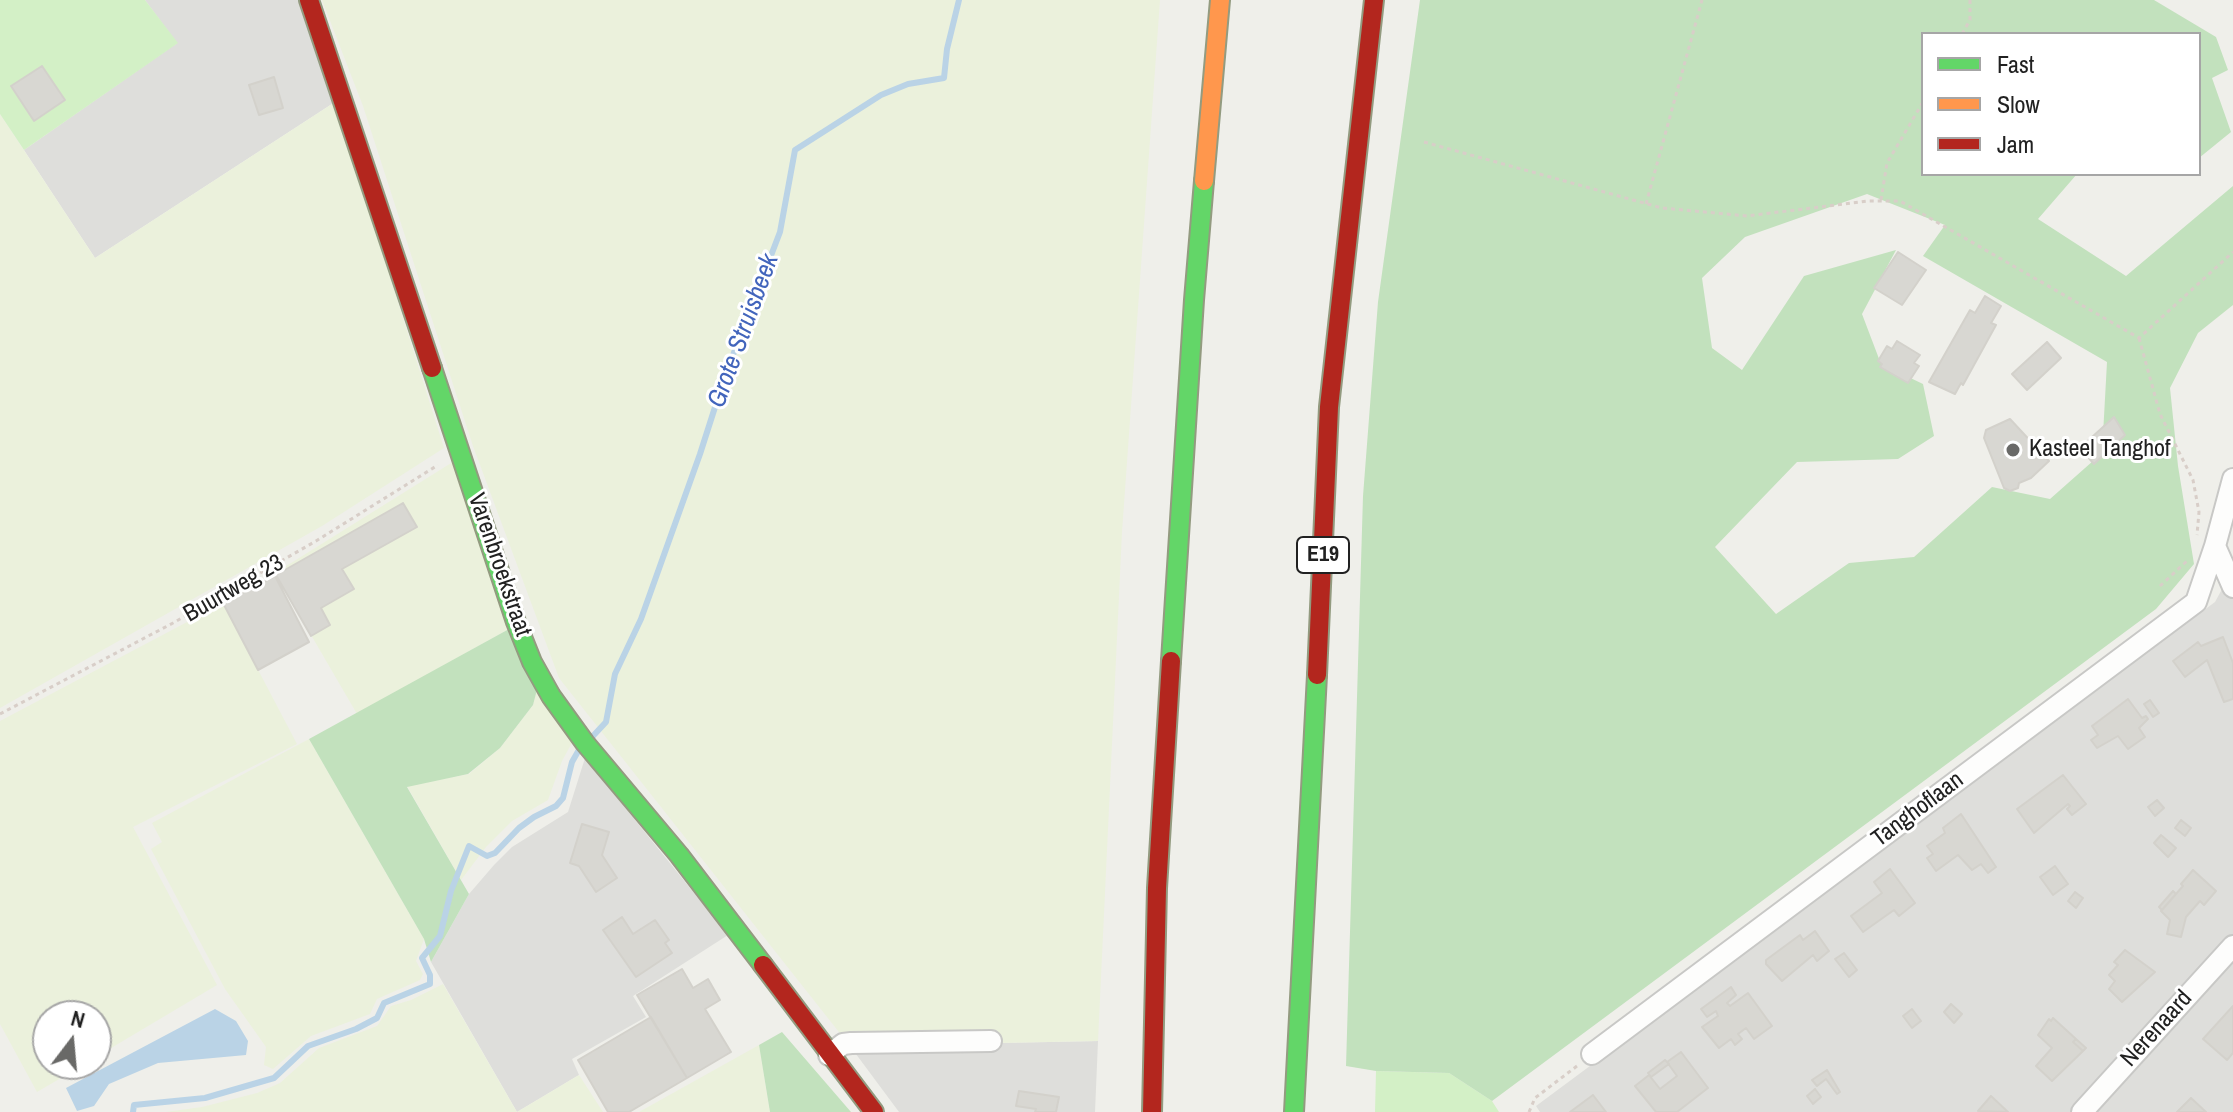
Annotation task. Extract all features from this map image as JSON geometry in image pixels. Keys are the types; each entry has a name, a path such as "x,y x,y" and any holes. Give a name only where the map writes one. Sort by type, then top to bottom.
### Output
{"main road":[{"name":"Varenbroekstraat","path":"309,0 532,662 551,696 585,743 679,855 874,1112"},
{"path":"1152,1112 1157,888 1194,300 1220,0"},
{"name":"E19","path":"1294,1112 1329,407 1374,0"}],"street":[{"name":"Tanghoflaan","path":"1592,1054 2196,602 2205,547 2233,479"},
{"path":"2205,547 2233,587"},
{"name":"Nerenaard","path":"2082,1112 2233,946"},
{"path":"829,1055 843,1044 851,1043 991,1041"}],"path":[{"path":"1646,204 1702,0"},
{"path":"1963,32 1970,20 1970,0"},
{"path":"1881,201 1887,163 1921,105"},
{"path":"1424,142 1662,208 1747,216 1900,201 2139,338 2160,414 2193,480 2205,547"},
{"path":"2139,338 2233,252"},
{"name":"Buurtweg 23","path":"0,714 173,623 290,556 460,450"},
{"path":"2160,586 2185,565 2190,556"},
{"path":"1529,1112 1535,1098 1592,1054"}],"shaded area":[{"path":"145,0 300,0 335,102 95,258 24,150 177,43"},
{"path":"2233,569 2233,1112 1540,1112 1536,1106 2215,602"},
{"path":"585,758 728,935 633,996 646,1017 572,1059 579,1075 517,1112 431,962 469,894 494,865 512,847 568,812"},
{"path":"1098,1041 1095,1112 899,1112 850,1046"}],"green space":[{"path":"0,0 145,0 178,43 24,150 0,114"},
{"path":"322,0 1160,0 1122,532 1098,1041 850,1046 559,678 473,446 363,106"},
{"path":"1420,0 2154,0 2216,37 2228,70 2212,78 2231,132 2201,156 2201,32 1921,32 1921,176 2075,176 2038,219 2126,276 2233,186 2233,305 2198,333 2170,388 2178,466 2194,564 2156,609 1492,1101 1449,1073 1376,1071 1346,1066 1363,496 1378,302","holes":["1867,194 1945,225 1923,256 2107,362 2102,453 2050,499 1992,487 1914,557 1849,563 1776,614 1715,547 1797,462 1898,459 1934,436 1923,384 1881,364 1862,314 1896,250 1804,276 1742,370 1712,348 1702,278 1745,237"]},
{"path":"335,102 444,448 322,526 0,708 0,114 95,258"},
{"path":"456,460 509,629 357,714 275,573"},
{"path":"223,603 297,744 133,827 217,985 112,1047 112,1000 32,1000 32,1080 58,1080 37,1092 0,1024 0,721"},
{"path":"509,629 538,686 533,705 500,748 468,774 407,787 469,894 431,962 424,939 309,739"},
{"path":"538,686 574,739 562,761 548,800 512,821 486,847 461,880 407,786 469,774 500,748 533,705"},
{"path":"309,739 424,939 416,961 423,974 420,980 377,999 370,1014 311,1036 273,1069 264,1065 266,1047 225,989 151,849 162,842 152,823"},
{"path":"443,984 517,1112 166,1112 202,1107 257,1093 280,1083 319,1048 377,1026 391,1006"},
{"path":"782,1032 851,1112 770,1112 759,1045"},
{"path":"759,1045 770,1112 639,1112"},
{"path":"1376,1071 1449,1073 1492,1101 1499,1112 1375,1112"},
{"path":"579,1075 603,1112 517,1112"}],"water":[{"path":"215,1009 236,1021 248,1041 246,1055 158,1063 109,1084 94,1106 77,1111 66,1088 81,1080 112,1080 112,1064"}],"building":[{"path":"42,66 65,100 34,121 11,86"},
{"path":"274,77 283,108 259,115 249,85"},
{"path":"1898,252 1926,270 1902,305 1874,288"},
{"path":"1985,296 2001,306 1991,323 1996,325 1963,385 1961,383 1955,394 1929,382 1970,310 1975,313"},
{"path":"1897,341 1920,355 1914,363 1919,366 1908,383 1880,367 1882,364 1878,361 1887,346 1892,349"},
{"path":"2047,342 2061,358 2027,390 2012,374"},
{"path":"2114,417 2125,435 2094,464 2080,448"},
{"name":"Kasteel Tanghof","path":"2010,419 2049,461 2031,478 2019,483 2018,488 2010,491 2004,488 1984,438 1986,430"},
{"path":"403,503 417,527 342,569 354,589 321,608 330,625 311,636 276,575"},
{"path":"275,576 309,642 258,670 223,603"},
{"path":"2223,637 2233,663 2233,699 2224,702 2207,660 2185,677 2173,661 2198,642 2201,646"},
{"path":"2128,699 2142,718 2146,716 2148,719 2139,728 2145,737 2128,749 2118,736 2097,748 2091,740 2098,735 2092,726"},
{"path":"2150,700 2159,713 2153,717 2144,704"},
{"path":"2063,775 2086,804 2072,815 2067,809 2068,804 2034,833 2017,809"},
{"path":"2157,800 2164,808 2155,816 2148,807"},
{"path":"1961,814 1996,867 1988,873 1981,864 1972,870 1958,855 1936,871 1927,858 1933,854 1927,846 1945,833 1943,828"},
{"path":"2181,820 2191,828 2185,836 2175,828"},
{"path":"582,824 609,832 602,855 617,878 596,892 579,866 570,863"},
{"path":"2161,835 2176,848 2168,857 2154,843"},
{"path":"2055,866 2068,884 2053,895 2040,877"},
{"path":"1890,869 1915,903 1899,916 1894,910 1863,932 1851,916 1882,893 1874,882"},
{"path":"2193,870 2216,891 2204,905 2200,901 2186,917 2181,937 2167,934 2170,920 2161,911"},
{"path":"2173,891 2176,894 2162,910 2159,907"},
{"path":"2075,892 2083,898 2076,908 2068,901"},
{"path":"622,917 633,934 655,920 669,940 665,943 672,953 636,977 603,930"},
{"path":"1815,931 1829,951 1817,961 1813,955 1782,981 1766,964 1766,960 1800,935 1803,940"},
{"path":"2125,950 2155,972 2122,1002 2109,989 2115,981 2109,975 2118,965 2114,962"},
{"path":"1844,953 1857,970 1849,977 1835,959"},
{"path":"682,969 693,988 708,979 720,1000 705,1009 731,1052 687,1078 637,995"},
{"path":"1731,987 1736,995 1727,1003 1730,1006 1748,993 1772,1026 1754,1039 1746,1028 1738,1034 1742,1039 1735,1045 1731,1039 1719,1048 1702,1027 1718,1016 1716,1011 1707,1017 1701,1009"},
{"path":"1951,1004 1962,1014 1954,1023 1944,1012"},
{"path":"2233,1006 2233,1053 2227,1060 2203,1039"},
{"path":"1912,1009 1921,1021 1912,1028 1903,1016"},
{"path":"651,1017 687,1078 629,1112 608,1112 578,1060"},
{"path":"2053,1018 2076,1039 2073,1042 2083,1051 2052,1081 2036,1066 2052,1048 2038,1035"},
{"path":"2076,1039 2086,1048 2083,1051 2073,1042"},
{"path":"1681,1052 1708,1088 1677,1112 1656,1112 1635,1086 1649,1075 1660,1089 1677,1076 1667,1062"},
{"path":"1665,1060 1669,1064 1651,1077 1648,1073"},
{"path":"1827,1070 1840,1092 1837,1094 1826,1079 1817,1086 1812,1080"},
{"path":"1815,1089 1821,1097 1813,1104 1807,1096"},
{"path":"1019,1091 1059,1097 1056,1112 1035,1112 1036,1109 1016,1106"},
{"path":"1593,1095 1606,1112 1570,1112"},
{"path":"1991,1096 2008,1112 1978,1111"},
{"path":"2191,1098 2206,1112 2177,1112"}],"waterway":[{"name":"Grote Struisbeek","path":"593,736 606,722 615,674 641,619 725,376 780,232 795,150 881,95 908,84 944,78 947,49 959,0"},
{"name":"Grote Struisbeek","path":"133,1112 134,1105 205,1098 274,1078 308,1046 356,1029 377,1018 384,1003 430,984 430,975 422,958 440,936 451,891 469,846 487,856 495,853 519,828 556,806 563,798 572,762 580,748"}],"traffic: fast":[{"path":"1171,661 1204,181"},
{"path":"432,368 532,662 551,696 585,743 679,855 763,965"},
{"path":"1294,1112 1317,675"}],"traffic: slow":[{"path":"1204,181 1220,0"}],"traffic: jam":[{"path":"309,0 432,368"},
{"path":"1317,675 1329,407 1374,0"},
{"path":"1152,1112 1157,888 1171,661"},
{"path":"763,965 874,1112"}],"place":[{"name":"Kasteel Tanghof","path":"2013,450"}]}
